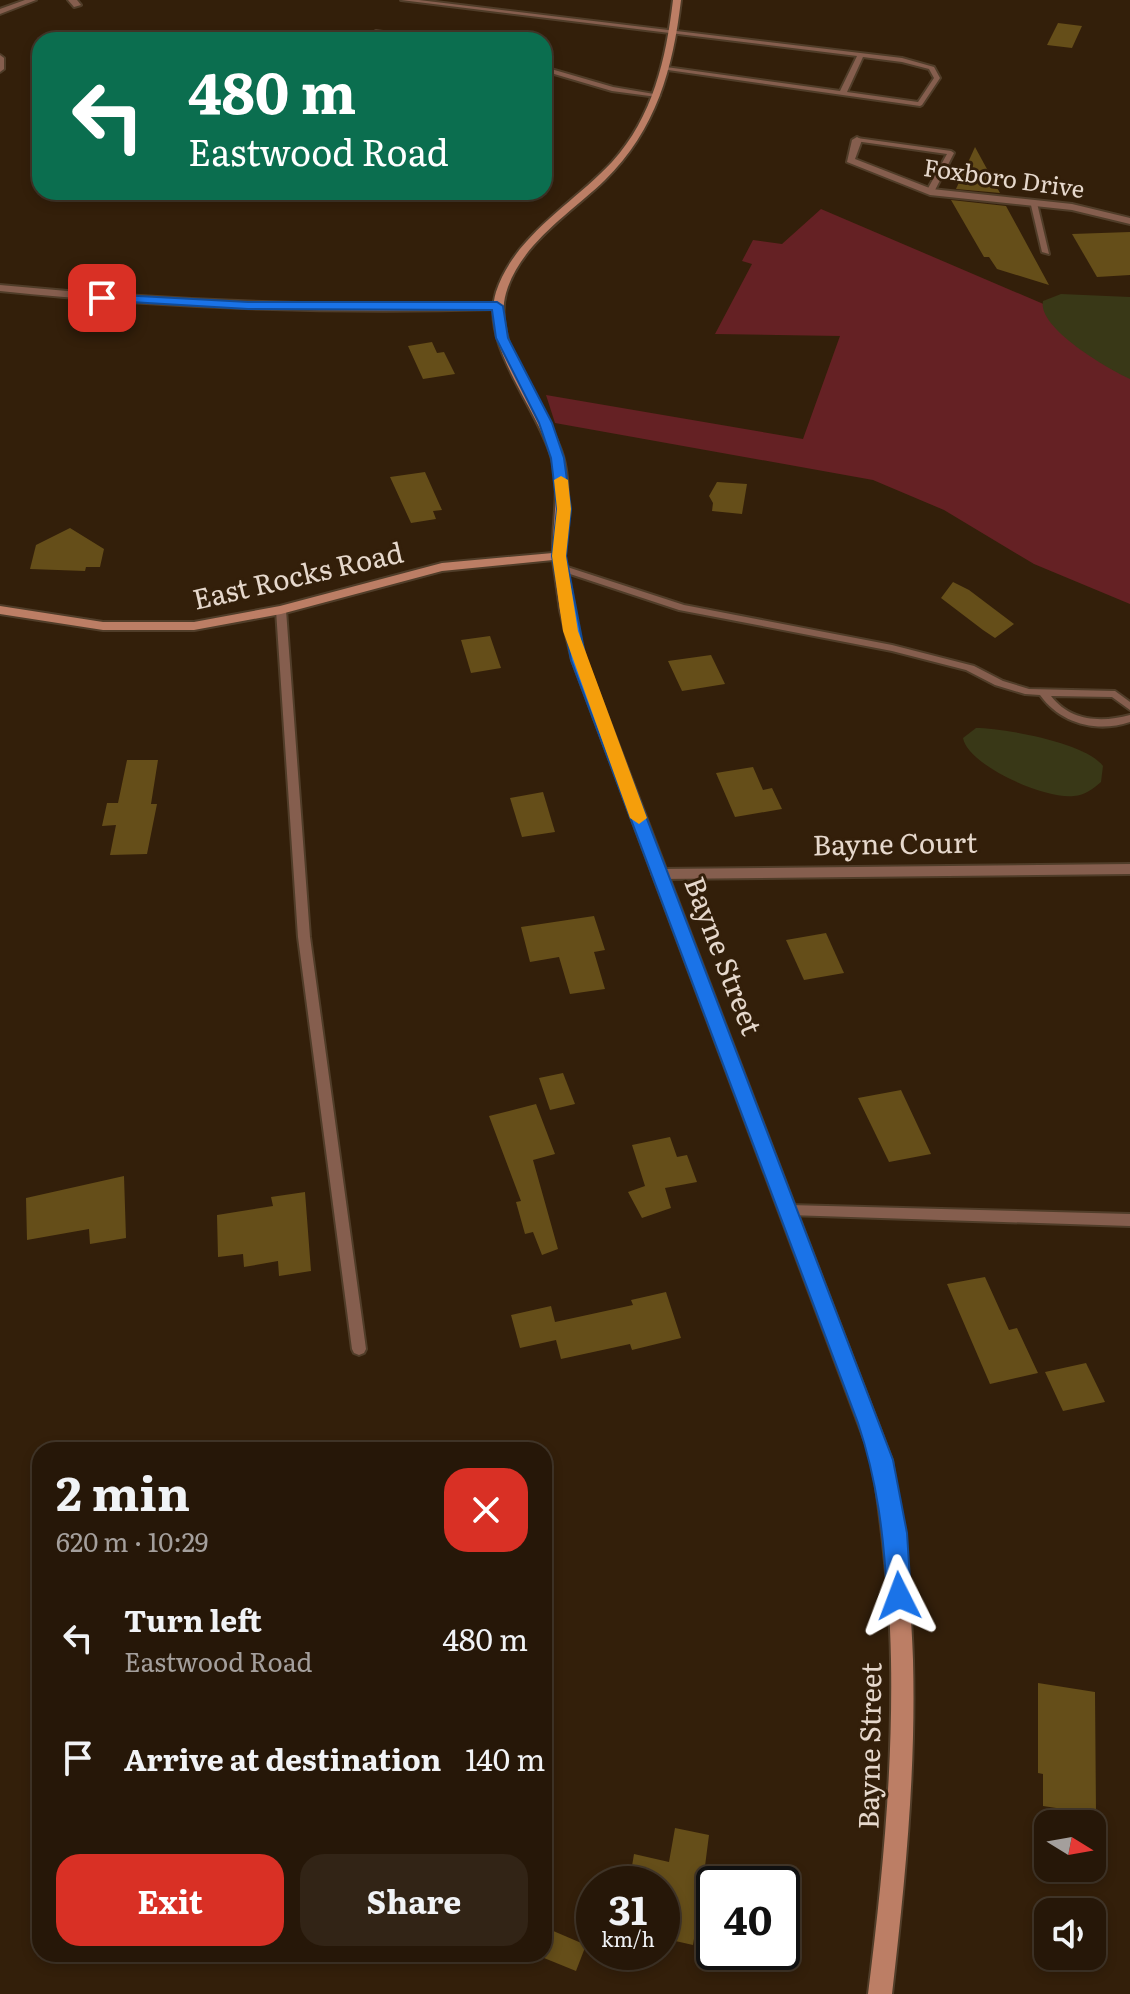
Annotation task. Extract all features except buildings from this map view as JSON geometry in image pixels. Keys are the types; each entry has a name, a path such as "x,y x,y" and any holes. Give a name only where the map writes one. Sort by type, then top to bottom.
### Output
{"street":[{"path":"0,12 32,0"},
{"path":"0,288 201,304 405,308 497,306 515,267 555,217 617,163 643,127 668,68 677,0"},
{"path":"0,58 0,69"},
{"name":"Foxboro Drive","path":"857,140 850,160 930,192 1072,207 1130,221"},
{"name":"Bayne Street","path":"497,306 502,338 545,423 558,458 564,509 560,562 579,660 882,1460 895,1533 905,1690 899,1835 880,1994"},
{"name":"East Rocks Road","path":"0,610 103,626 163,628 281,610 442,567 560,562"},
{"name":"Bayne Court","path":"660,874 1130,869"}],"lane":[{"path":"404,0 902,60 932,68 936,84 920,104 668,68"},
{"path":"843,92 860,56"},
{"path":"552,71 612,89 657,95"},
{"path":"857,140 951,153 930,192"},
{"path":"1033,203 1046,252"},
{"path":"560,562 682,608 892,648 970,668 999,683 1045,695 1115,694 1130,707"},
{"path":"281,610 304,937 359,1349"},
{"path":"1045,695 1065,714 1082,720 1117,724 1130,718"},
{"path":"789,1210 1130,1220"}],"shaded area":[{"path":"821,209 1130,341 1130,604 1034,564 944,510 873,480 555,423 546,395 803,439 840,336 715,334 752,264 742,261 753,240 782,244"},
{"path":"1061,294 1130,297 1130,379 1076,346 1051,323 1044,312 1043,301"},
{"path":"976,728 1024,734 1080,750 1103,766 1101,782 1074,796 1046,793 1028,787 993,770 968,749 963,738"}],"slow traffic":[{"path":"561,480 564,509 559,556 571,631 639,818"}],"route":[{"path":"102,298 248,306 497,306 496,316 502,338 545,423 558,458 564,509 559,556 564,598 579,660 882,1460 895,1533 899,1596"}]}
